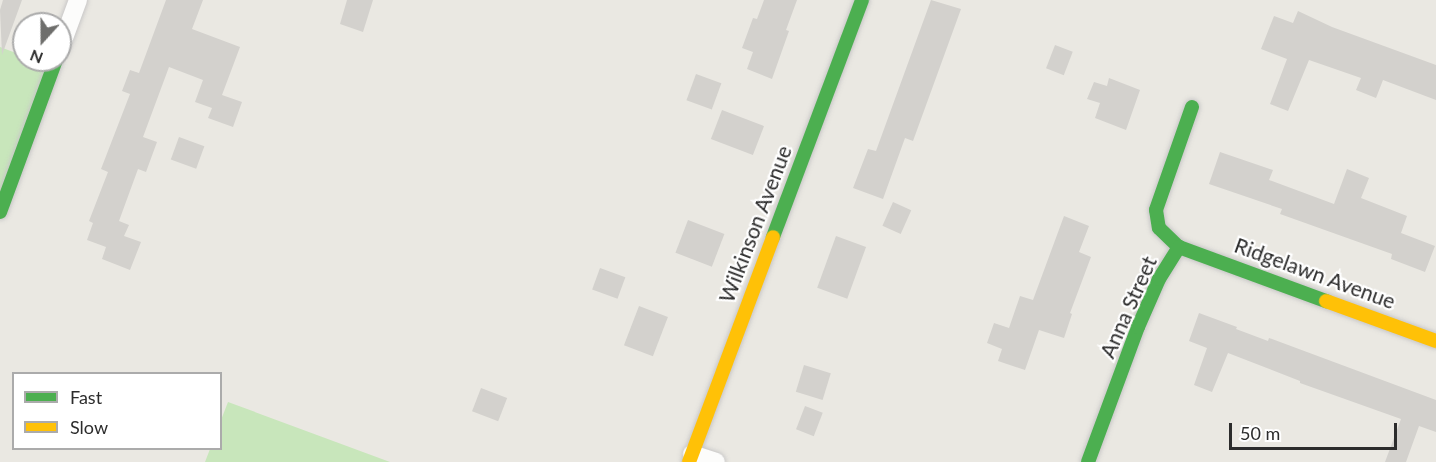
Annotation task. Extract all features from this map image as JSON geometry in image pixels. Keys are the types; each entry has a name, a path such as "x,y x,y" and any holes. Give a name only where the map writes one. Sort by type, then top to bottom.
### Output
{"street":[{"path":"72,16 78,0"},
{"name":"Wilkinson Avenue","path":"690,458 861,0"},
{"path":"0,212 52,72"},
{"name":"Anna Street","path":"1088,462 1138,327 1159,279 1179,247 1159,228 1156,210 1191,107"},
{"name":"Ridgelawn Avenue","path":"1179,247 1436,340"},
{"path":"690,458 716,462"}],"green space":[{"path":"0,47 12,52 12,72 52,72 0,212"},
{"path":"228,402 390,462 205,462 210,450 222,450 222,417"}],"building":[{"path":"3,0 22,0 18,12 12,12 12,28 2,55 0,10"},
{"path":"166,0 203,0 192,29 240,47 222,95 242,102 233,127 208,118 212,108 195,102 203,80 169,67 143,137 157,142 146,172 138,169 119,221 129,225 124,236 141,242 130,270 102,259 106,247 87,240 93,223 89,221 108,172 101,169 130,94 122,91 130,70 139,73"},
{"path":"347,0 373,0 363,32 340,24"},
{"path":"764,0 797,0 772,79 747,69 753,52 742,48 753,18 757,19"},
{"path":"931,0 961,9 913,141 905,138 883,199 853,188 868,149 876,151"},
{"path":"1298,11 1332,27 1436,65 1436,100 1383,80 1376,98 1356,90 1361,78 1309,60 1288,111 1270,104 1287,59 1261,49 1274,16 1293,23"},
{"path":"1055,45 1073,52 1064,75 1046,68"},
{"path":"696,74 721,83 712,110 686,100"},
{"path":"1109,78 1140,90 1126,130 1095,118 1100,103 1087,99 1094,82 1107,86"},
{"path":"722,110 764,126 753,155 711,139"},
{"path":"179,137 204,146 196,169 171,160"},
{"path":"1220,152 1273,170 1269,180 1334,204 1347,169 1369,178 1361,198 1407,216 1401,233 1435,246 1425,272 1391,259 1392,254 1280,214 1282,209 1209,184"},
{"path":"893,202 911,210 901,234 882,226"},
{"path":"1064,216 1089,226 1079,252 1091,257 1070,313 1072,314 1064,338 1039,330 1025,370 998,361 1002,349 987,343 994,323 1009,328 1020,296 1033,300"},
{"path":"688,220 724,234 712,267 675,253"},
{"path":"836,236 866,247 847,299 817,288"},
{"path":"600,268 625,277 618,299 592,290"},
{"path":"639,306 668,317 653,356 624,345"},
{"path":"1199,313 1268,341 1269,338 1436,400 1436,432 1419,426 1406,462 1385,462 1401,419 1300,383 1300,381 1228,353 1212,392 1194,385 1207,348 1189,341"},
{"path":"804,365 831,373 823,400 796,392"},
{"path":"481,388 507,398 498,421 472,411"},
{"path":"805,406 823,413 814,436 796,429"}],"traffic: fast":[{"path":"773,237 862,0"},
{"path":"0,212 52,72"},
{"path":"1192,107 1156,210 1159,228 1179,247 1326,301"},
{"path":"1088,462 1138,327 1159,279 1179,247"}],"traffic: slow":[{"path":"689,462 773,237"},
{"path":"1326,301 1436,341"}]}
